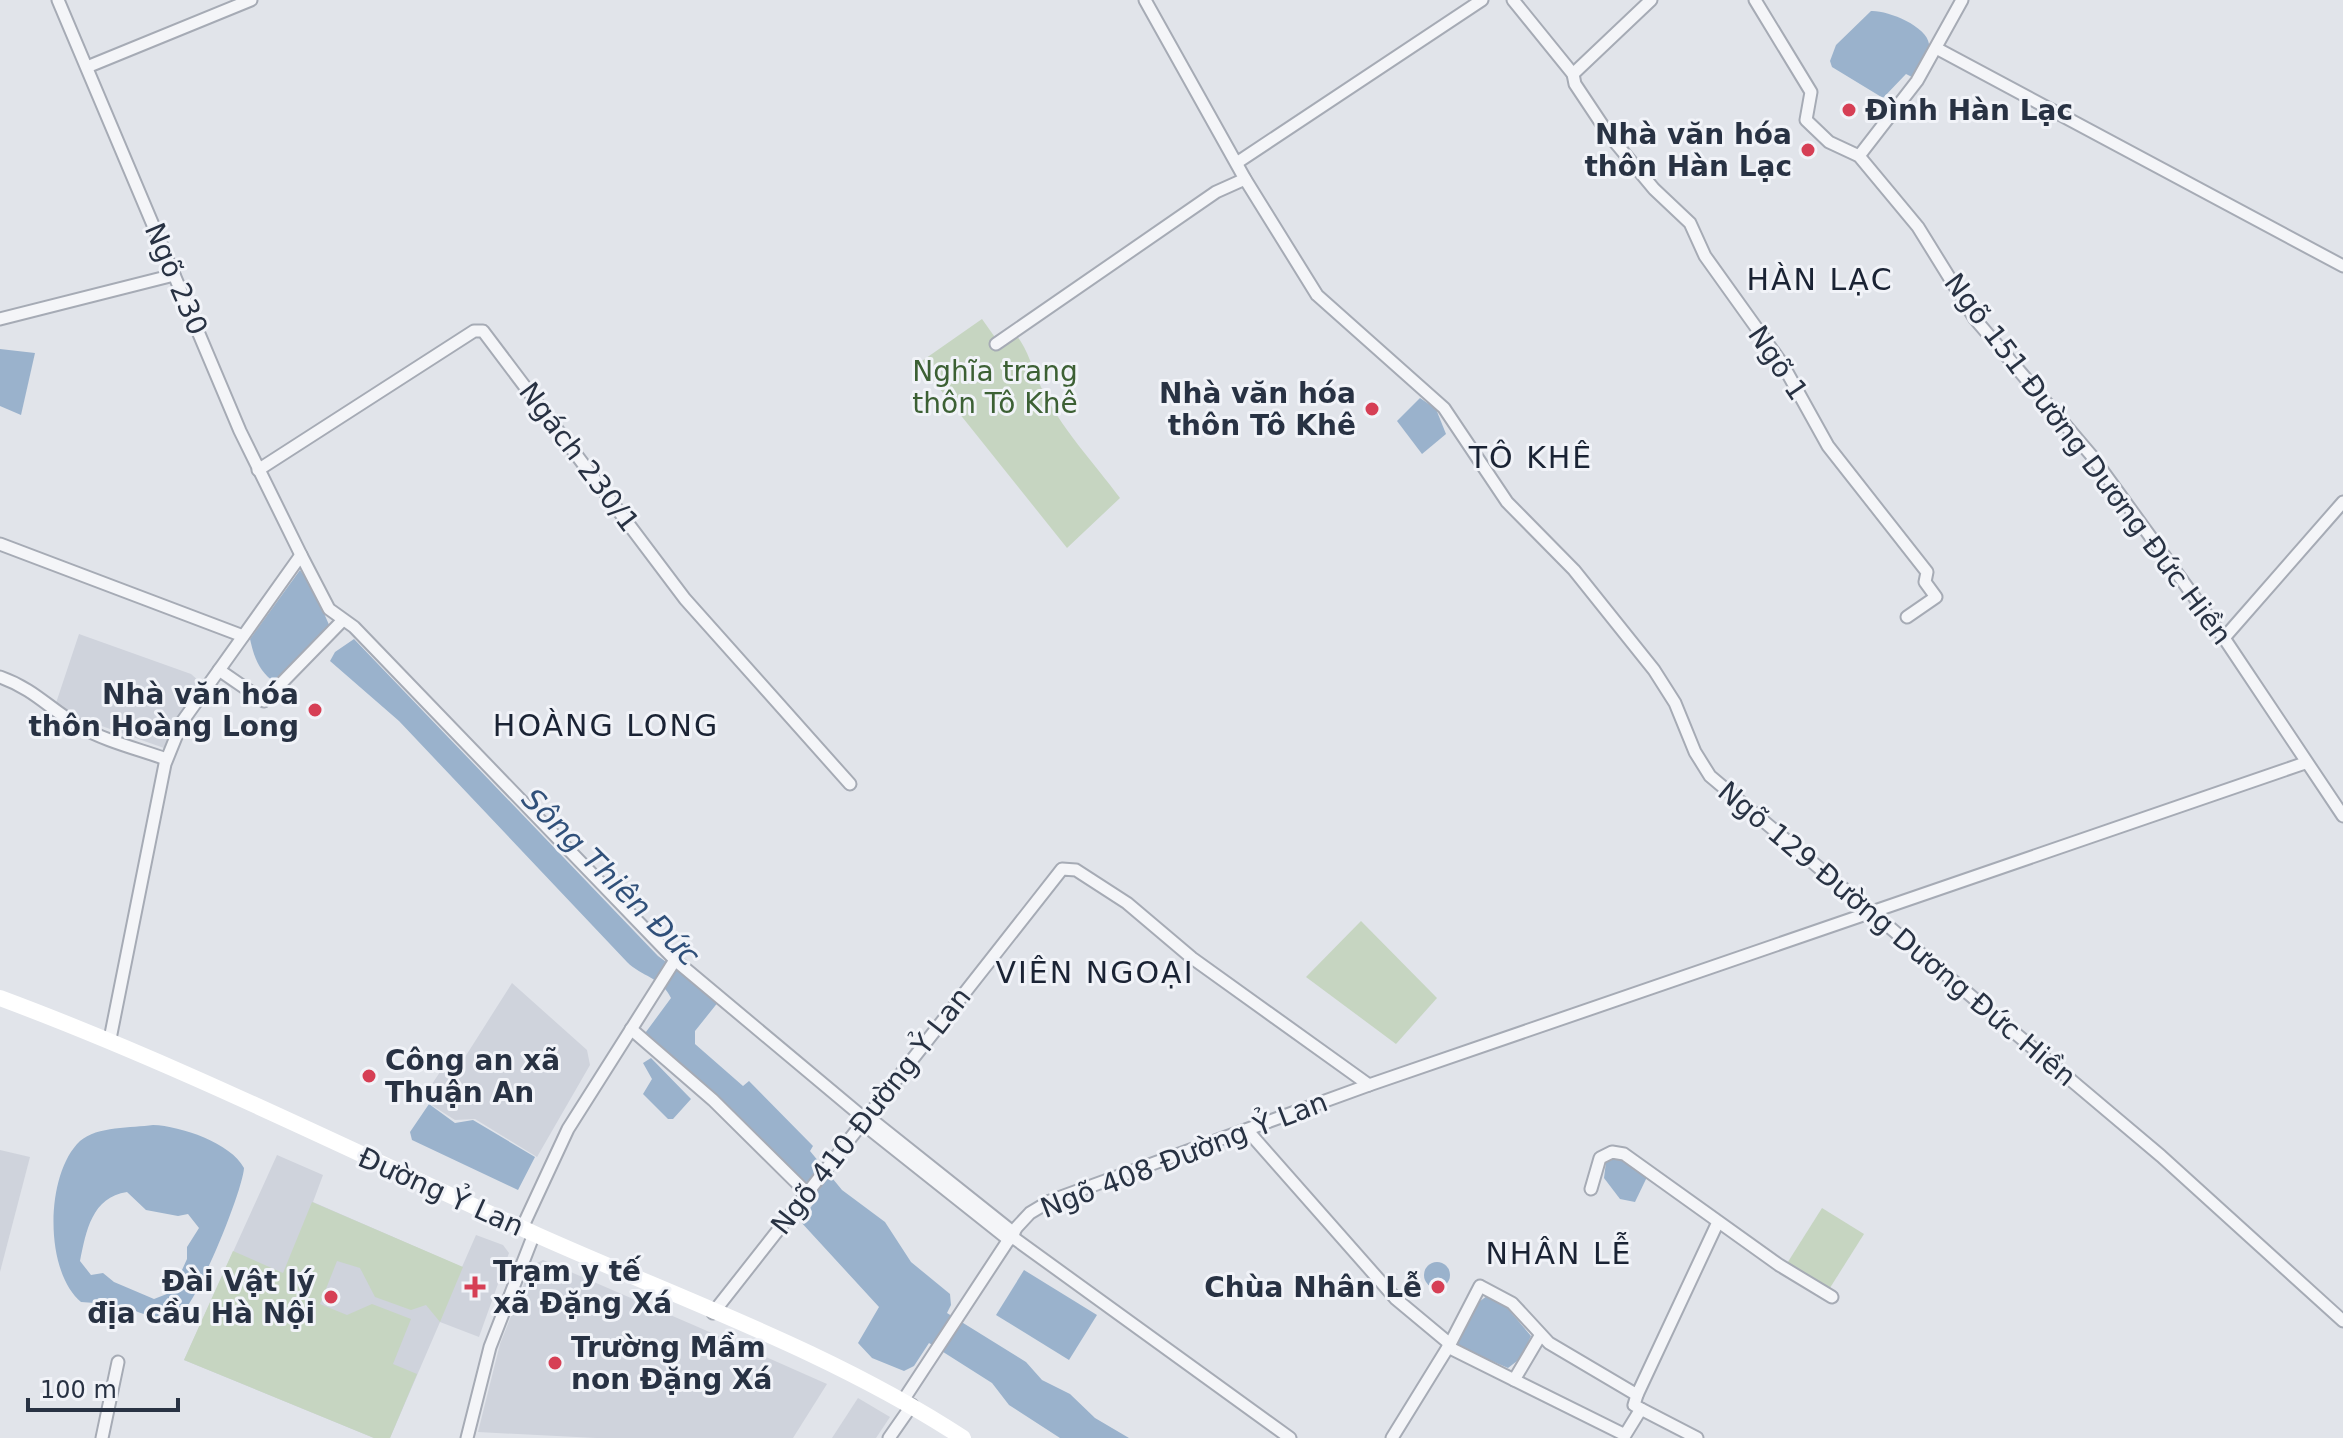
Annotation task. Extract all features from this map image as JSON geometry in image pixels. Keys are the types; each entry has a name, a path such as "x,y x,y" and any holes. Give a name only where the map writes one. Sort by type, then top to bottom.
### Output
{"main road":[{"name":"Đường Ỷ Lan","path":"0,998 110,1039 908,1402 963,1438"}],"street":[{"name":"Ngõ 230","path":"58,0 258,470 323,600 334,615 343,620 675,960 1011,1236 1290,1438"},
{"path":"87,67 251,0"},
{"name":"Ngõ 129 Đường Dương Đức Hiền","path":"1145,0 1245,179 1324,303 1444,408 1507,502 1563,558 1624,629 1673,698 1695,752 1710,776 2161,1156 2343,1321"},
{"path":"1238,162 1482,0"},
{"path":"1513,0 1573,74 1651,0"},
{"name":"Ngõ 151 Đường Dương Đức Hiền","path":"1755,0 1811,92 1806,120 1829,142 1859,156 1918,227 1975,319 2091,455 2224,638 2343,816"},
{"path":"1859,156 1917,81 1962,0"},
{"path":"1936,48 2343,266"},
{"name":"Ngõ 1","path":"1573,74 1578,89 1609,135 1654,189 1690,223 1705,256 1783,365 1828,446 1927,572 1925,582 1936,597 1907,617"},
{"path":"996,344 1216,192 1245,179"},
{"path":"0,319 174,275"},
{"name":"Ngách 230/1","path":"258,470 395,379 474,331 483,331 685,599 850,784"},
{"path":"2224,638 2343,502"},
{"path":"0,544 243,636"},
{"path":"110,1039 166,759 182,722 301,555"},
{"path":"219,670 264,701 343,620"},
{"path":"0,677 37,693 57,712 82,728 166,759"},
{"name":"Ngõ 408 Đường Ỷ Lan","path":"889,1438 925,1366 1011,1236 1041,1205 1369,1085 2305,763"},
{"name":"Ngõ 410 Đường Ỷ Lan","path":"713,1313 1051,878 1066,867 1127,903 1192,958 1369,1085"},
{"path":"467,1438 490,1347 528,1231 568,1129 675,960"},
{"path":"631,1029 722,1108 808,1194"},
{"path":"1247,1130 1396,1299 1449,1346 1625,1435 1641,1409"},
{"path":"1591,1189 1597,1161 1608,1153 1619,1152 1832,1297"},
{"path":"1697,1438 1641,1409 1634,1402 1718,1222"},
{"path":"1392,1438 1449,1346 1480,1286 1512,1303 1540,1336 1637,1395"},
{"path":"1514,1380 1540,1336"},
{"path":"102,1438 118,1362"}],"shaded area":[{"path":"79,634 191,674 200,682 164,748 82,719 56,703"},
{"path":"512,983 587,1050 590,1065 537,1157 475,1119 455,1120 422,1099 442,1069 453,1076"},
{"path":"0,1150 30,1157 0,1272"},
{"name":"Đài Vật lý địa cầu Hà Nội","path":"277,1155 323,1175 313,1202 462,1267 476,1235 503,1245 509,1253 479,1337 440,1322 390,1438 374,1438 184,1360"},
{"path":"543,1260 827,1384 793,1438 596,1438 478,1432 500,1344 531,1266"},
{"path":"858,1398 890,1417 876,1438 832,1438"}],"green space":[{"name":"Nghĩa trang thôn Tô Khê","path":"982,319 999,343 1014,332 1058,416 1120,498 1067,548 919,363"},
{"path":"1361,921 1437,998 1396,1044 1306,977"},
{"name":"Đài Vật lý địa cầu Hà Nội","path":"312,1202 463,1267 440,1322 426,1305 411,1310 375,1297 360,1268 337,1261 320,1304 347,1315 372,1304 411,1319 393,1364 417,1374 390,1438 374,1438 184,1360 233,1251 283,1273"},
{"path":"1822,1208 1864,1234 1828,1291 1786,1265"}],"water":[{"path":"1871,11 1887,13 1914,25 1927,37 1929,44 1926,57 1914,78 1906,74 1883,98 1832,67 1830,61 1836,45"},
{"path":"0,349 35,353 21,415 0,406"},
{"path":"1420,398 1436,409 1446,434 1422,454 1397,421"},
{"path":"300,570 313,588 330,627 276,683 258,664 250,639"},
{"path":"354,639 658,956 719,1001 695,1031 695,1044 743,1086 749,1081 813,1146 810,1151 842,1190 885,1222 911,1262 950,1294 951,1305 947,1313 1026,1362 1042,1380 1070,1394 1095,1418 1129,1438 1060,1438 1009,1405 992,1383 929,1343 914,1366 904,1371 872,1358 858,1343 879,1307 800,1221 818,1198 727,1107 643,1036 671,998 667,991 627,962 399,721 330,661 335,652"},
{"path":"651,1058 691,1099 673,1119 668,1119 643,1094 652,1079 643,1063"},
{"path":"429,1104 455,1123 473,1120 535,1157 518,1190 412,1140 410,1132"},
{"path":"153,1125 191,1132 217,1144 238,1159 244,1168 236,1200 206,1273 185,1309 177,1317 170,1318 156,1318 119,1306 81,1302 69,1288 55,1246 55,1198 60,1176 68,1156 80,1141 115,1128","holes":["127,1192 146,1210 178,1216 188,1214 199,1228 187,1247 187,1259 172,1292 154,1299 114,1282 103,1273 91,1275 80,1261 88,1227 98,1208 106,1201"]},
{"path":"1620,1157 1647,1177 1635,1202 1620,1199 1604,1178 1606,1162"},
{"path":"1437,1262 1446,1266 1450,1275 1446,1284 1437,1288 1428,1284 1424,1275 1428,1266"},
{"path":"1024,1270 1097,1315 1069,1360 996,1315"},
{"path":"1487,1296 1504,1304 1531,1336 1521,1358 1508,1368 1459,1347 1456,1339 1476,1304"}],"place":[{"name":"Đình Hàn Lạc","path":"1849,110"},
{"name":"Nhà văn hóa thôn Hàn Lạc","path":"1808,150"},
{"name":"Nhà văn hóa thôn Tô Khê","path":"1372,409"},
{"name":"Nhà văn hóa thôn Hoàng Long","path":"315,710"},
{"name":"Công an xã Thuận An","path":"369,1076"},
{"name":"Trạm y tế xã Đặng Xá","path":"475,1287"},
{"name":"Chùa Nhân Lễ","path":"1438,1287"},
{"name":"Đài Vật lý địa cầu Hà Nội","path":"331,1297"},
{"name":"Trường Mầm non Đặng Xá","path":"555,1363"}],"district":[{"name":"HÀN LẠC","path":"1820,279"},
{"name":"TÔ KHÊ","path":"1531,457"},
{"name":"HOÀNG LONG","path":"606,725"},
{"name":"VIÊN NGOẠI","path":"1095,972"},
{"name":"NHÂN LỄ","path":"1559,1253"}],"water label":[{"name":"Sông Thiên Đức","path":"611,877"}]}
